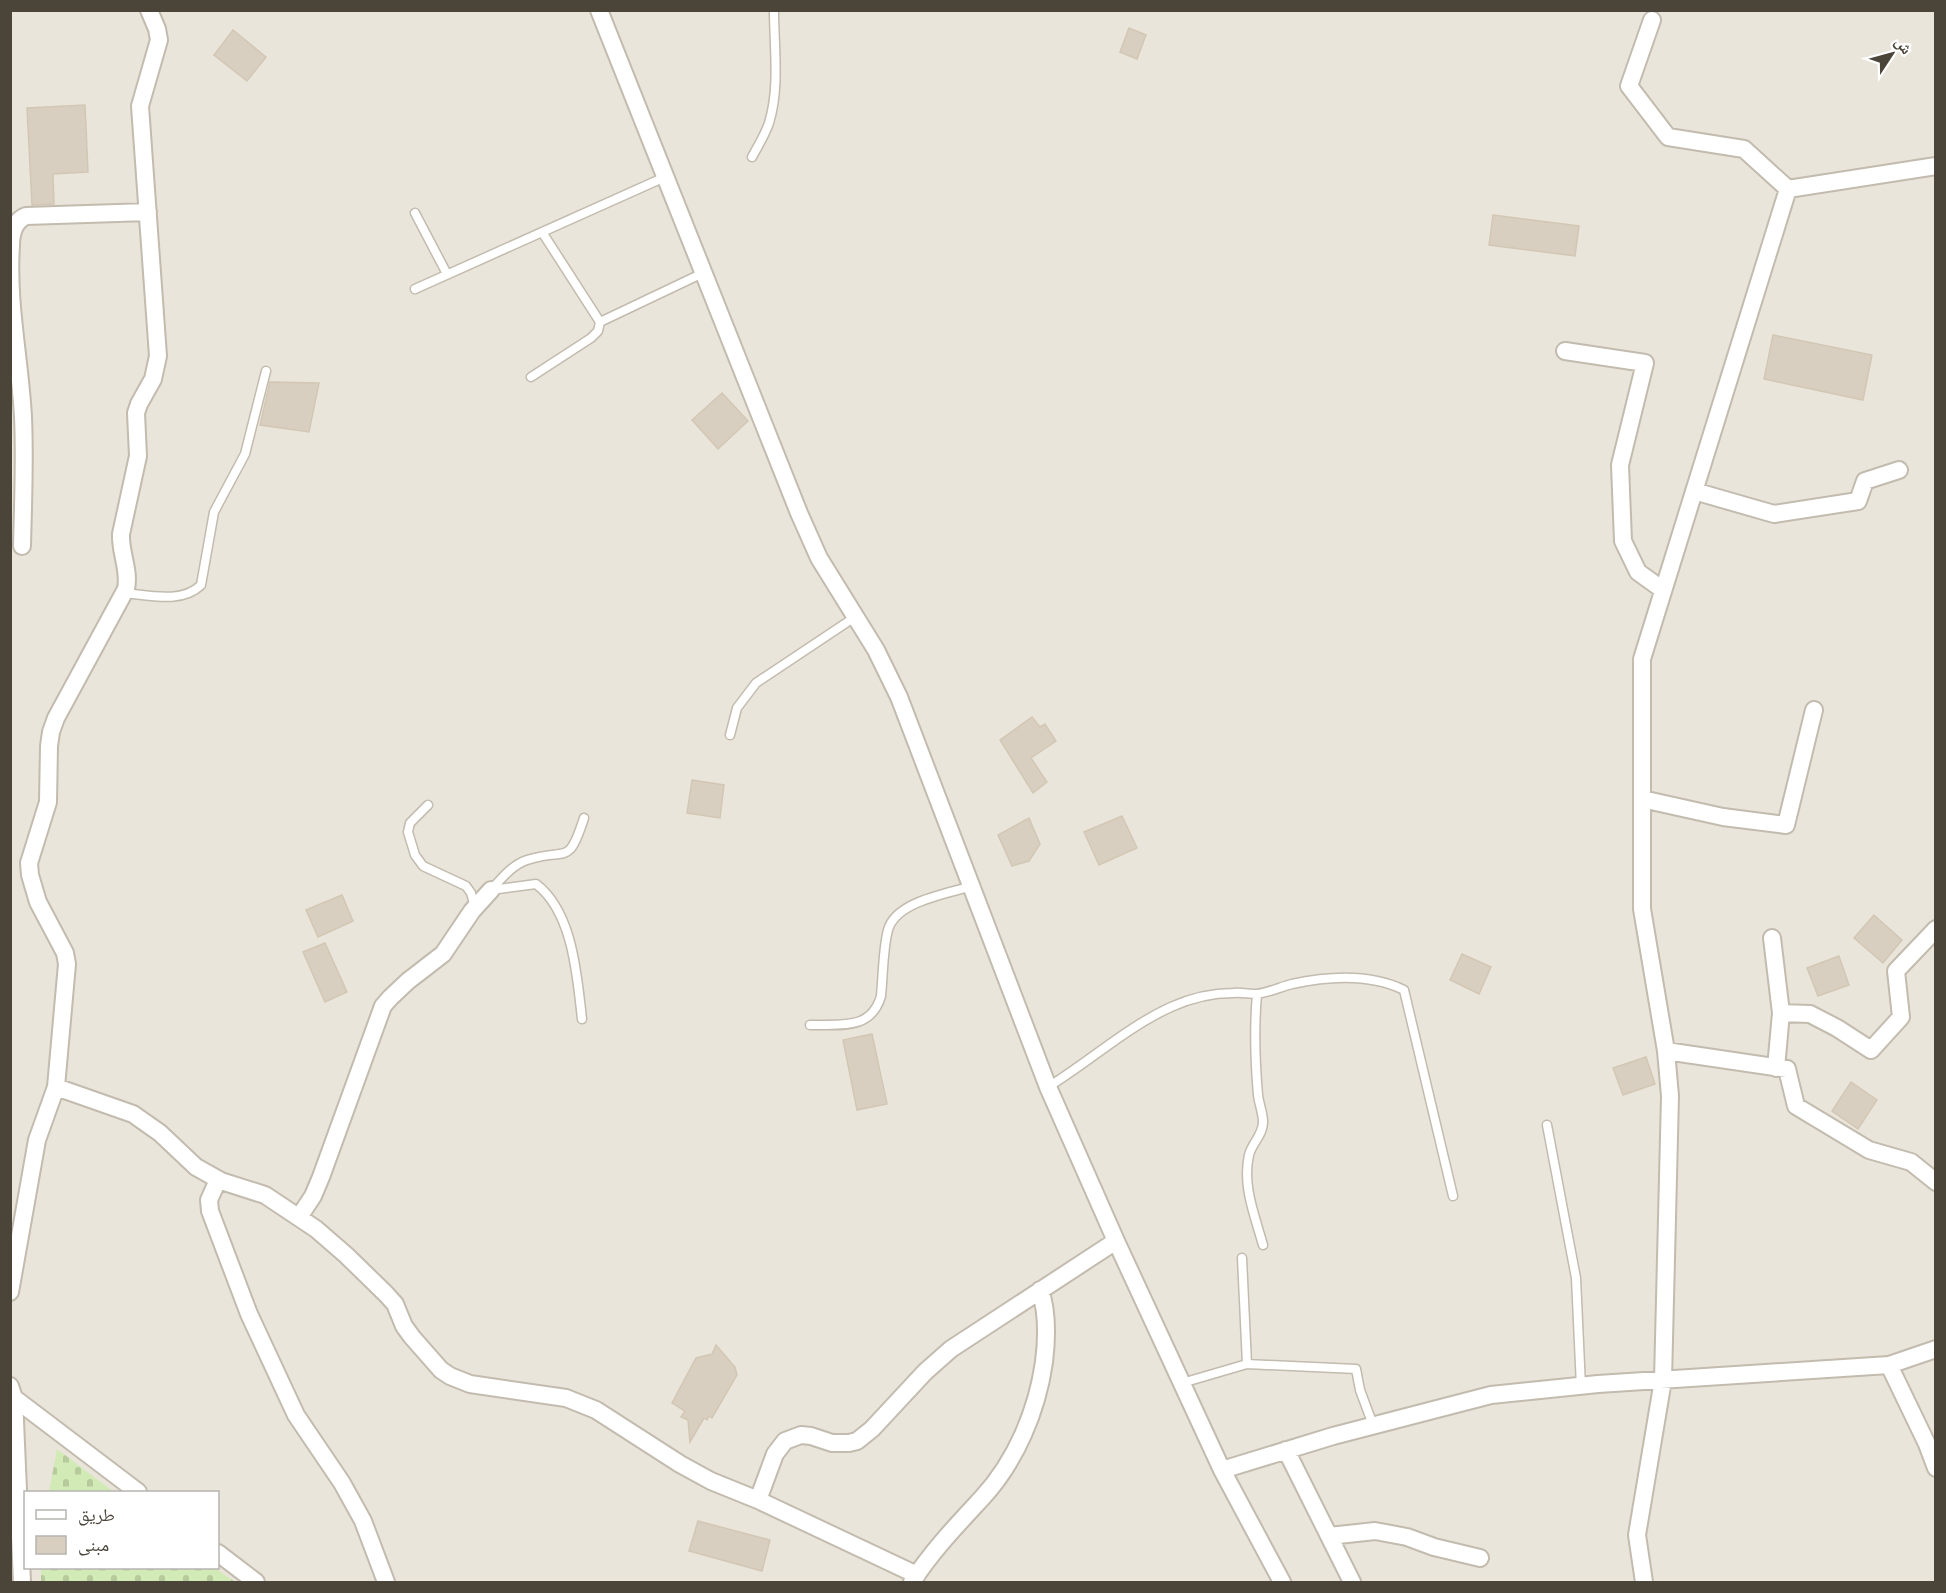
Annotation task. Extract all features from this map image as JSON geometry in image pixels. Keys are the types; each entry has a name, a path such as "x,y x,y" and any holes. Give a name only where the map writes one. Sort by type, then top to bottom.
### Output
{"street":[{"path":"10,1292 37,1140 56,1087 67,964 64,953 33,889 29,863 48,802 51,732 124,593 128,579 120,545 138,456 136,412 153,379 158,356 140,106 159,40 157,29 148,10"},
{"path":"599,10 799,513 819,558 876,650 899,697 1048,1087 1222,1470 1282,1582"},
{"path":"1652,20 1629,86 1668,137 1744,149 1788,189"},
{"path":"1788,189 1935,166"},
{"path":"1644,1582 1637,1534 1663,1380 1670,1096 1666,1051 1642,909 1642,659 1788,189"},
{"path":"22,546 25,449 12,307 10,246 15,226 19,219 26,216 148,212"},
{"path":"1565,351 1645,363 1620,465 1623,541 1638,572 1663,590"},
{"path":"1694,491 1773,514 1858,501 1865,481 1899,470"},
{"path":"1642,799 1723,817 1785,825 1814,710"},
{"path":"299,1217 313,1196 321,1177 383,1006 401,981 443,954 475,907 491,890"},
{"path":"1781,1013 1810,1014 1871,1050 1901,1017 1896,971 1935,929"},
{"path":"1772,938 1781,1013 1776,1068"},
{"path":"1666,1051 1787,1069 1796,1106 1869,1150 1911,1162 1935,1182"},
{"path":"56,1087 142,1120 160,1133 195,1167 218,1180 266,1195 299,1217 346,1255 386,1294 395,1304 404,1326 424,1352 450,1376 470,1384 550,1394 581,1403 711,1481 758,1500 914,1579 949,1532 990,1488 1014,1453 1029,1422 1041,1380 1046,1347 1044,1303 1040,1290"},
{"path":"218,1180 209,1200 210,1210 249,1314 296,1415 342,1483 363,1521 386,1582"},
{"path":"758,1500 775,1454 785,1442 793,1437 801,1436 812,1436 832,1443 856,1441 872,1429 937,1360 1116,1241"},
{"path":"1222,1470 1373,1425 1491,1395 1663,1380 1889,1365 1935,1349"},
{"path":"1889,1365 1927,1444 1935,1468"},
{"path":"12,1392 137,1491"},
{"path":"12,1392 22,1582"},
{"path":"1286,1450 1352,1582"},
{"path":"1329,1536 1375,1531 1407,1537 1434,1547 1480,1558"},
{"path":"219,1554 256,1582"}],"lane":[{"path":"752,157 768,126 773,106 774,10"},
{"path":"415,289 665,177"},
{"path":"415,213 447,274"},
{"path":"531,377 591,338 598,331 600,322 542,231"},
{"path":"600,322 704,273"},
{"path":"124,593 177,596 186,595 201,585 214,512 245,454 266,371"},
{"path":"730,735 737,708 756,682 855,617"},
{"path":"428,805 410,823 408,832 414,855 423,866 466,886 471,893 475,907"},
{"path":"491,890 508,871 517,865 528,860 559,856 570,851 576,844 584,818"},
{"path":"491,890 536,884 553,898 572,947 582,1018"},
{"path":"810,1025 852,1024 863,1021 878,1006 888,930 894,918 904,909 916,903 973,886"},
{"path":"1048,1087 1136,1026 1171,1007 1194,998 1216,994 1257,994 1292,984 1345,978 1363,978 1388,983 1404,990 1454,1196"},
{"path":"1257,994 1254,1048 1263,1130 1249,1154 1247,1178 1249,1196 1263,1245"},
{"path":"1546,1125 1576,1278 1581,1387"},
{"path":"1242,1258 1247,1364"},
{"path":"1182,1383 1247,1364 1356,1369 1360,1390 1373,1425"}],"shaded area":[{"path":"11,11 1935,11 1935,1582 11,1582"}],"green space":[{"path":"57,1449 113,1491 49,1491"},
{"path":"41,1569 216,1569 235,1582 41,1582"}],"building":[{"path":"1129,28 1146,35 1137,59 1120,52"},
{"path":"233,30 266,57 247,81 214,55"},
{"path":"85,105 88,172 53,174 54,204 32,205 27,108"},
{"path":"1493,215 1579,226 1575,256 1489,245"},
{"path":"1773,335 1872,355 1863,400 1764,379"},
{"path":"270,382 319,383 309,432 260,425"},
{"path":"722,393 748,421 718,449 692,420"},
{"path":"1032,717 1040,727 1045,724 1056,741 1031,758 1047,782 1033,793 1000,740"},
{"path":"692,780 724,785 720,818 687,813"},
{"path":"1122,816 1137,848 1099,865 1084,832"},
{"path":"1029,818 1040,844 1029,861 1012,866 998,835"},
{"path":"342,895 353,921 318,937 306,910"},
{"path":"1874,915 1902,940 1883,963 1854,938"},
{"path":"325,943 347,992 325,1002 303,952"},
{"path":"1462,954 1491,967 1479,994 1450,980"},
{"path":"1839,956 1849,985 1818,996 1807,968"},
{"path":"872,1034 887,1104 857,1110 843,1040"},
{"path":"1646,1057 1655,1084 1623,1095 1613,1068"},
{"path":"1851,1082 1877,1100 1858,1129 1832,1111"},
{"path":"716,1345 735,1367 737,1375 712,1418 709,1416 707,1420 704,1418 690,1442 688,1420 681,1417 685,1411 672,1403 696,1358 712,1354"},
{"path":"698,1521 770,1540 762,1571 689,1551"}]}
